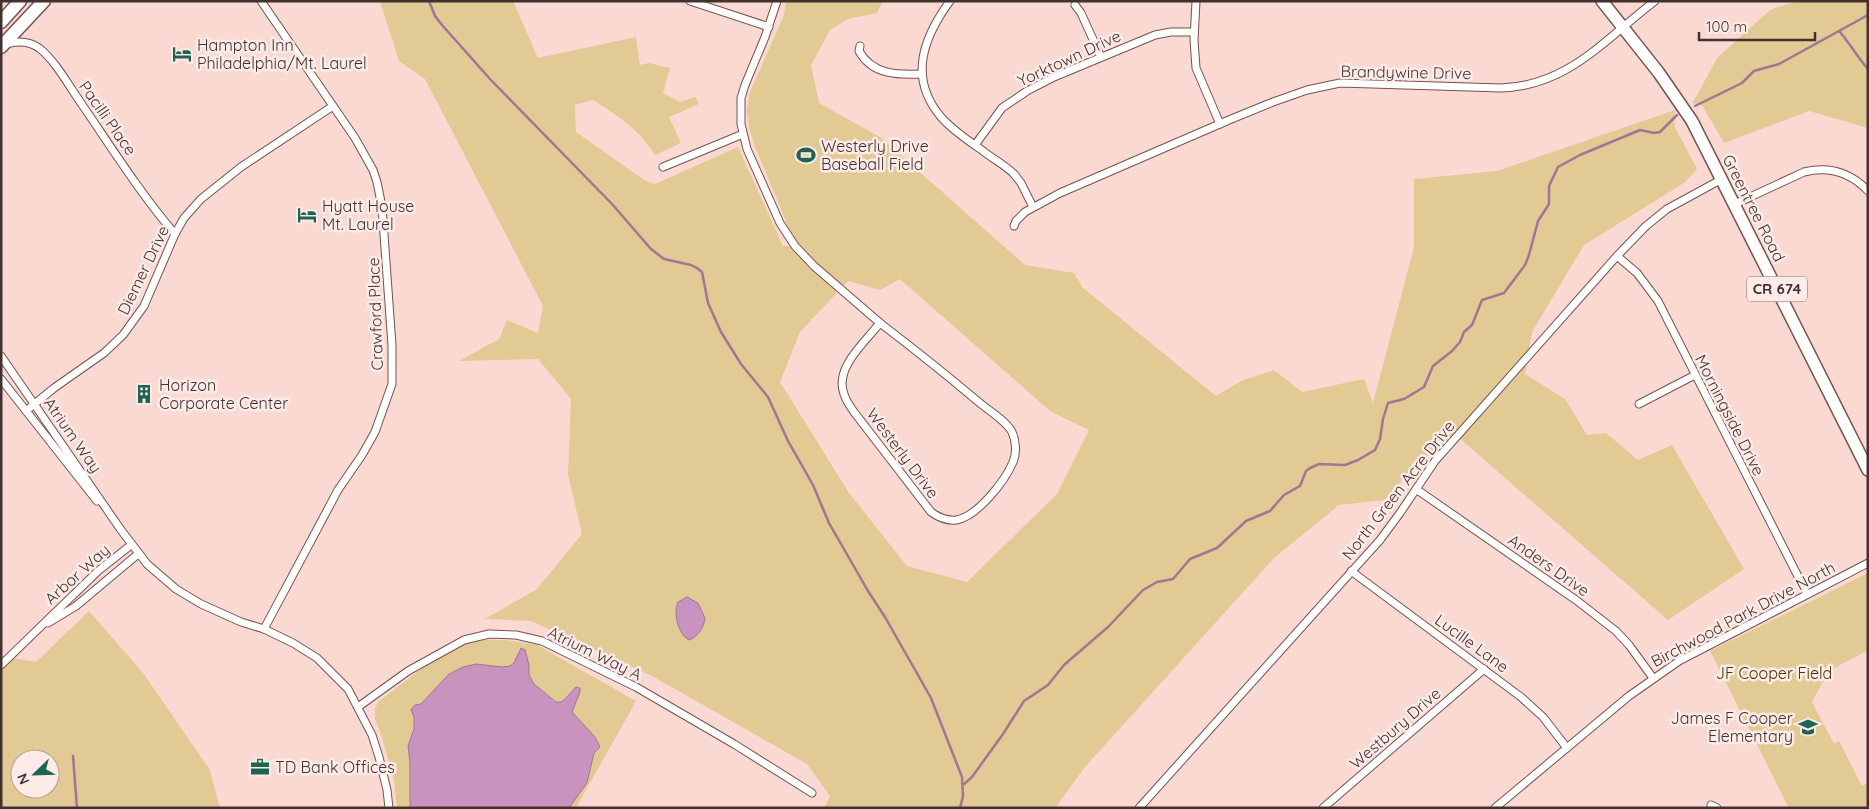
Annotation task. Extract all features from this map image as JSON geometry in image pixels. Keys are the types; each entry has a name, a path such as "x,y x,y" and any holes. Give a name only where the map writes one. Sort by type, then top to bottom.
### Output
{"highway":[{"path":"1,22 20,1"},
{"path":"3,46 44,1"}],"main road":[{"name":"Greentree Road","path":"1602,1 1659,73 1692,121 1868,470"}],"street":[{"name":"Crawford Place","path":"261,1 368,159 380,195 392,331 392,384 380,421 369,444 338,490 264,628"},
{"path":"690,1 769,27"},
{"name":"Westerly Drive","path":"777,1 769,27 741,98 740,111 743,134 768,198 780,223 795,246 814,266 880,323 947,375 1001,420 1012,432 1016,447 1013,462 985,502 967,517 950,520 939,517 931,512 854,412 844,394 842,382 845,369 880,323"},
{"path":"950,1 927,39 922,57 922,74 930,101 942,117 1014,174 1021,183 1032,207"},
{"path":"1196,1 1194,32 1196,68 1220,124"},
{"name":"Brandywine Drive","path":"1014,226 1020,216 1032,207 1070,189 1284,98 1330,84 1421,84 1501,88 1532,85 1550,79 1567,70 1655,1"},
{"path":"1076,5 1101,57"},
{"name":"Yorktown Drive","path":"975,145 1002,108 1045,81 1155,35 1171,32 1194,32"},
{"name":"Pacilli Place","path":"3,46 18,42 34,45 43,52 156,211 175,234"},
{"path":"860,46 859,51 865,61 882,71 894,74 922,74"},
{"name":"Diemer Drive","path":"26,411 54,388 104,353 123,335 144,306 175,234 192,208 220,182 333,106"},
{"path":"663,168 743,134"},
{"path":"1734,204 1787,179 1816,169 1841,172 1856,180 1868,191"},
{"name":"North Green Acre Drive","path":"1140,808 1380,540 1440,455 1617,256 1646,226 1667,209 1722,179"},
{"name":"Morningside Drive","path":"1617,256 1637,273 1654,295 1807,594"},
{"name":"Atrium Way","path":"1,356 138,554 158,574 190,598 241,622 264,628 293,643 317,658 348,689 372,736 387,790 389,808"},
{"path":"1640,404 1695,375"},
{"name":"Atrium Way","path":"1,379 121,530"},
{"name":"Anders Drive","path":"1416,489 1576,600 1616,631 1629,645 1653,678"},
{"name":"Arbor Way","path":"1,665 98,572 131,544"},
{"name":"Arbor Way","path":"43,626 71,610 138,554"},
{"name":"Birchwood Park Drive North","path":"1494,808 1653,678 1679,661 1868,563"},
{"name":"Lucille Lane","path":"1351,572 1521,697 1543,717 1567,748"},
{"name":"Atrium Way A","path":"358,707 408,671 458,643 476,636 489,634 516,635 542,641 636,687 734,744 812,793"},
{"name":"Westbury Drive","path":"1323,808 1484,669"}],"green space":[{"path":"380,1 513,1 538,58 636,37 640,65 649,63 670,68 663,93 680,102 695,97 699,104 669,117 681,143 655,155 635,131 619,117 593,100 575,105 576,132 644,180 655,184 738,147 783,246 793,246 797,241 788,226 754,144 749,127 747,111 750,92 784,15 786,1 883,1 877,13 848,19 830,30 811,65 819,103 880,137 1025,265 1074,273 1083,288 1216,396 1241,381 1274,370 1302,392 1364,379 1373,403 1414,247 1414,179 1497,171 1678,109 1674,114 1675,127 1697,169 1684,183 1584,245 1532,332 1525,374 1565,399 1587,435 1606,433 1638,460 1672,445 1744,569 1668,620 1457,436 1415,465 1385,500 1339,505 1274,558 1085,767 1055,808 824,808 830,796 807,764 652,676 531,621 485,619 537,589 582,534 568,474 571,399 538,359 459,361 499,339 507,320 538,333 543,306 425,79 399,61","holes":["900,279 1050,411 1089,430 1057,494 967,582 907,566 849,493 780,382 800,332 848,281 880,290"]},
{"path":"1796,1 1868,1 1868,128 1809,111 1724,143 1702,105 1691,103 1718,57 1770,10"},
{"name":"JF Cooper Field","path":"1868,573 1868,650 1829,671 1812,702 1834,744 1839,741 1862,786 1868,783 1868,808 1789,808 1710,651"},
{"path":"89,611 143,673 210,770 220,808 1,808 1,656 36,662"},
{"path":"507,640 537,645 636,701 576,808 397,808 394,780 375,719 375,709 378,702 437,658 450,651 476,641"}],"shaded area":[{"path":"687,597 698,603 705,618 700,631 689,640 679,628 676,617 678,602"},
{"path":"521,648 525,650 529,665 529,675 534,684 556,702 561,702 565,699 576,687 580,688 572,712 595,737 600,747 594,753 587,783 569,808 410,808 408,746 414,729 414,717 411,710 415,705 421,704 449,674 463,667 476,664 510,666 514,663"}],"waterway":[{"path":"429,1 435,16 442,25 490,79 612,204 651,249 664,259 691,265 702,272 708,303 721,332 741,364 768,397 788,441 813,485 829,523 931,698 962,777 963,796 960,808"},
{"path":"1695,106 1742,83 1754,71 1779,64 1868,15"},
{"path":"1839,31 1868,69"},
{"path":"963,785 972,777 1024,701 1048,685 1064,665 1108,627 1143,590 1157,582 1173,579 1190,559 1217,548 1246,521 1270,511 1284,495 1300,486 1306,471 1310,468 1319,464 1345,465 1375,450 1380,439 1388,403 1404,399 1424,387 1433,366 1452,351 1460,342 1464,332 1472,325 1482,300 1504,293 1525,265 1538,221 1549,204 1549,186 1558,167 1580,155 1640,130 1654,133 1660,132 1677,115"},
{"path":"73,756 77,808"}],"place":[{"name":"Hampton Inn Philadelphia/Mt. Laurel","path":"182,54"},
{"name":"Westerly Drive Baseball Field","path":"806,155"},
{"name":"Hyatt House Mt. Laurel","path":"307,215"},
{"name":"Horizon Corporate Center","path":"144,394"},
{"name":"James F Cooper Elementary","path":"1808,727"},
{"name":"TD Bank Offices","path":"260,767"}]}
